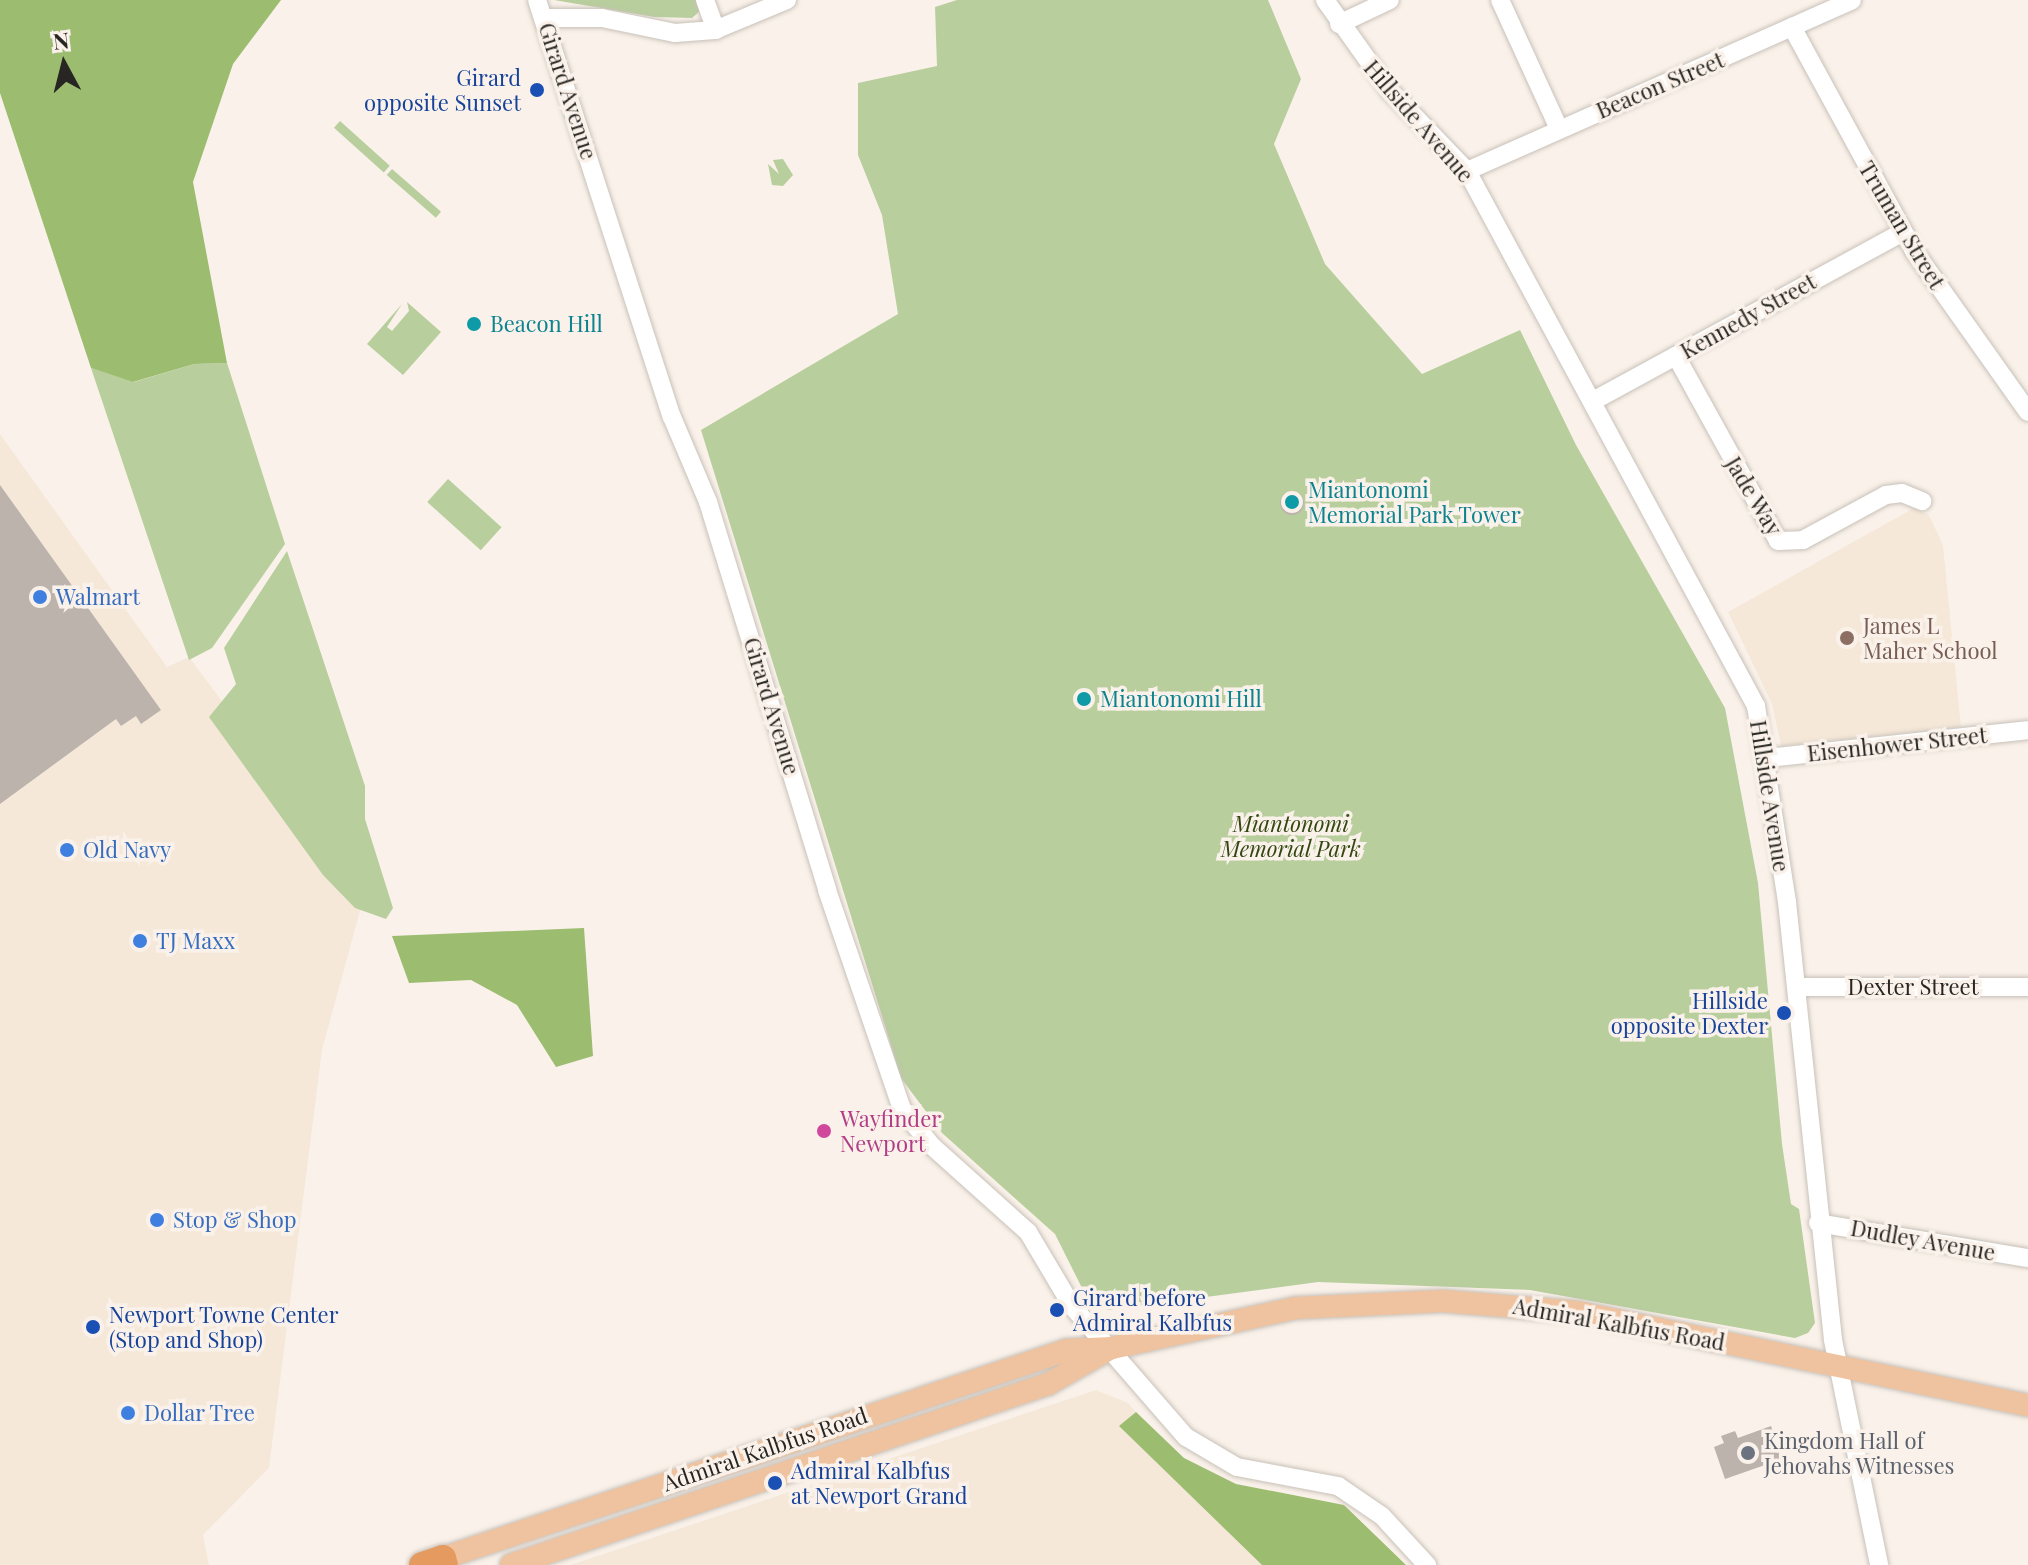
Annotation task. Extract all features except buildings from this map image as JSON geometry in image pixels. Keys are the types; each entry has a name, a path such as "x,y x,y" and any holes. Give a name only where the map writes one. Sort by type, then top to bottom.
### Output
{"main road":[{"name":"Admiral Kalbfus Road","path":"437,1563 1067,1350 1112,1348 1248,1315 1443,1301 1577,1312 2028,1405"},
{"name":"Admiral Kalbfus Road","path":"511,1565 1048,1384 1112,1348"}],"street":[{"path":"705,0 716,30"},
{"path":"540,9 675,33 716,30 787,0"},
{"name":"Hillside Avenue","path":"1325,0 1339,24 1390,91 1467,171 1727,643 1756,706 1767,758 1797,987 1818,1223 1838,1365 1879,1565"},
{"path":"1339,24 1390,0"},
{"path":"1500,0 1559,129"},
{"name":"Beacon Street","path":"1467,171 1792,27 1820,6 1852,0"},
{"name":"Girard Avenue","path":"540,9 672,417 725,552 892,1087 932,1146 1028,1232 1072,1306 1112,1348 1186,1437 1237,1467 1338,1486 1382,1516 1427,1565"},
{"name":"Truman Street","path":"1792,27 1903,232 2028,412"},
{"name":"Kennedy Street","path":"1593,401 1903,232"},
{"name":"Jade Way","path":"1676,356 1778,541 1803,540 1886,495 1902,493 1922,501"},
{"name":"Eisenhower Street","path":"1767,758 2028,730"},
{"name":"Dexter Street","path":"1797,987 2028,987"},
{"name":"Dudley Avenue","path":"1818,1223 2028,1258"}],"shaded area":[{"path":"0,434 167,667 189,657 365,893 322,1050 269,1468 203,1535 209,1565 0,1565"},
{"name":"James L Maher School","path":"1914,508 1929,515 1943,545 1961,727 1781,746 1772,704 1728,612"},
{"path":"1096,1390 1128,1403 1136,1412 1120,1427 1262,1565 570,1565"}],"green space":[{"path":"0,0 281,0 233,64 193,182 227,363 194,364 133,382 91,368 0,93"},
{"path":"554,0 697,0 701,10 692,18 654,17"},
{"name":"Miantonomi Memorial Park","path":"957,0 1268,0 1301,79 1274,144 1325,264 1422,374 1520,330 1576,445 1725,708 1758,883 1782,1144 1791,1204 1799,1209 1815,1323 1808,1333 1795,1338 1530,1290 1318,1282 1108,1310 1085,1294 1055,1234 942,1133 901,1078 701,430 898,314 882,215 858,155 858,83 937,66 935,7"},
{"path":"340,121 390,166 384,173 334,128"},
{"path":"783,159 793,175 783,186 772,185 768,164 779,174 773,160"},
{"path":"392,169 441,212 436,218 387,175"},
{"path":"407,302 441,332 403,375 367,344 402,304 387,327 392,331 409,311"},
{"path":"227,363 285,544 212,648 189,660 91,368 134,382 194,364"},
{"path":"448,479 502,527 481,550 427,502"},
{"path":"287,551 365,786 365,819 393,908 386,919 355,908 323,875 209,717 236,684 224,648"},
{"path":"584,928 593,1056 556,1067 517,1005 471,980 409,983 392,936"},
{"path":"1136,1412 1184,1458 1236,1484 1344,1505 1406,1565 1262,1565 1119,1426"}],"place":[{"name":"Girard opposite Sunset","path":"537,90"},
{"name":"Beacon Hill","path":"474,324"},
{"name":"Miantonomi Memorial Park Tower","path":"1292,502"},
{"name":"Walmart","path":"40,597"},
{"name":"James L Maher School","path":"1847,638"},
{"name":"Miantonomi Hill","path":"1084,699"},
{"name":"Old Navy","path":"67,850"},
{"name":"TJ Maxx","path":"140,941"},
{"name":"Hillside opposite Dexter","path":"1784,1013"},
{"name":"Wayfinder Newport","path":"824,1131"},
{"name":"Stop & Shop","path":"157,1220"},
{"name":"Girard before Admiral Kalbfus","path":"1057,1310"},
{"name":"Newport Towne Center (Stop and Shop)","path":"93,1327"},
{"name":"Dollar Tree","path":"128,1413"},
{"name":"Kingdom Hall of Jehovahs Witnesses","path":"1748,1453"},
{"name":"Admiral Kalbfus at Newport Grand","path":"775,1483"}]}
